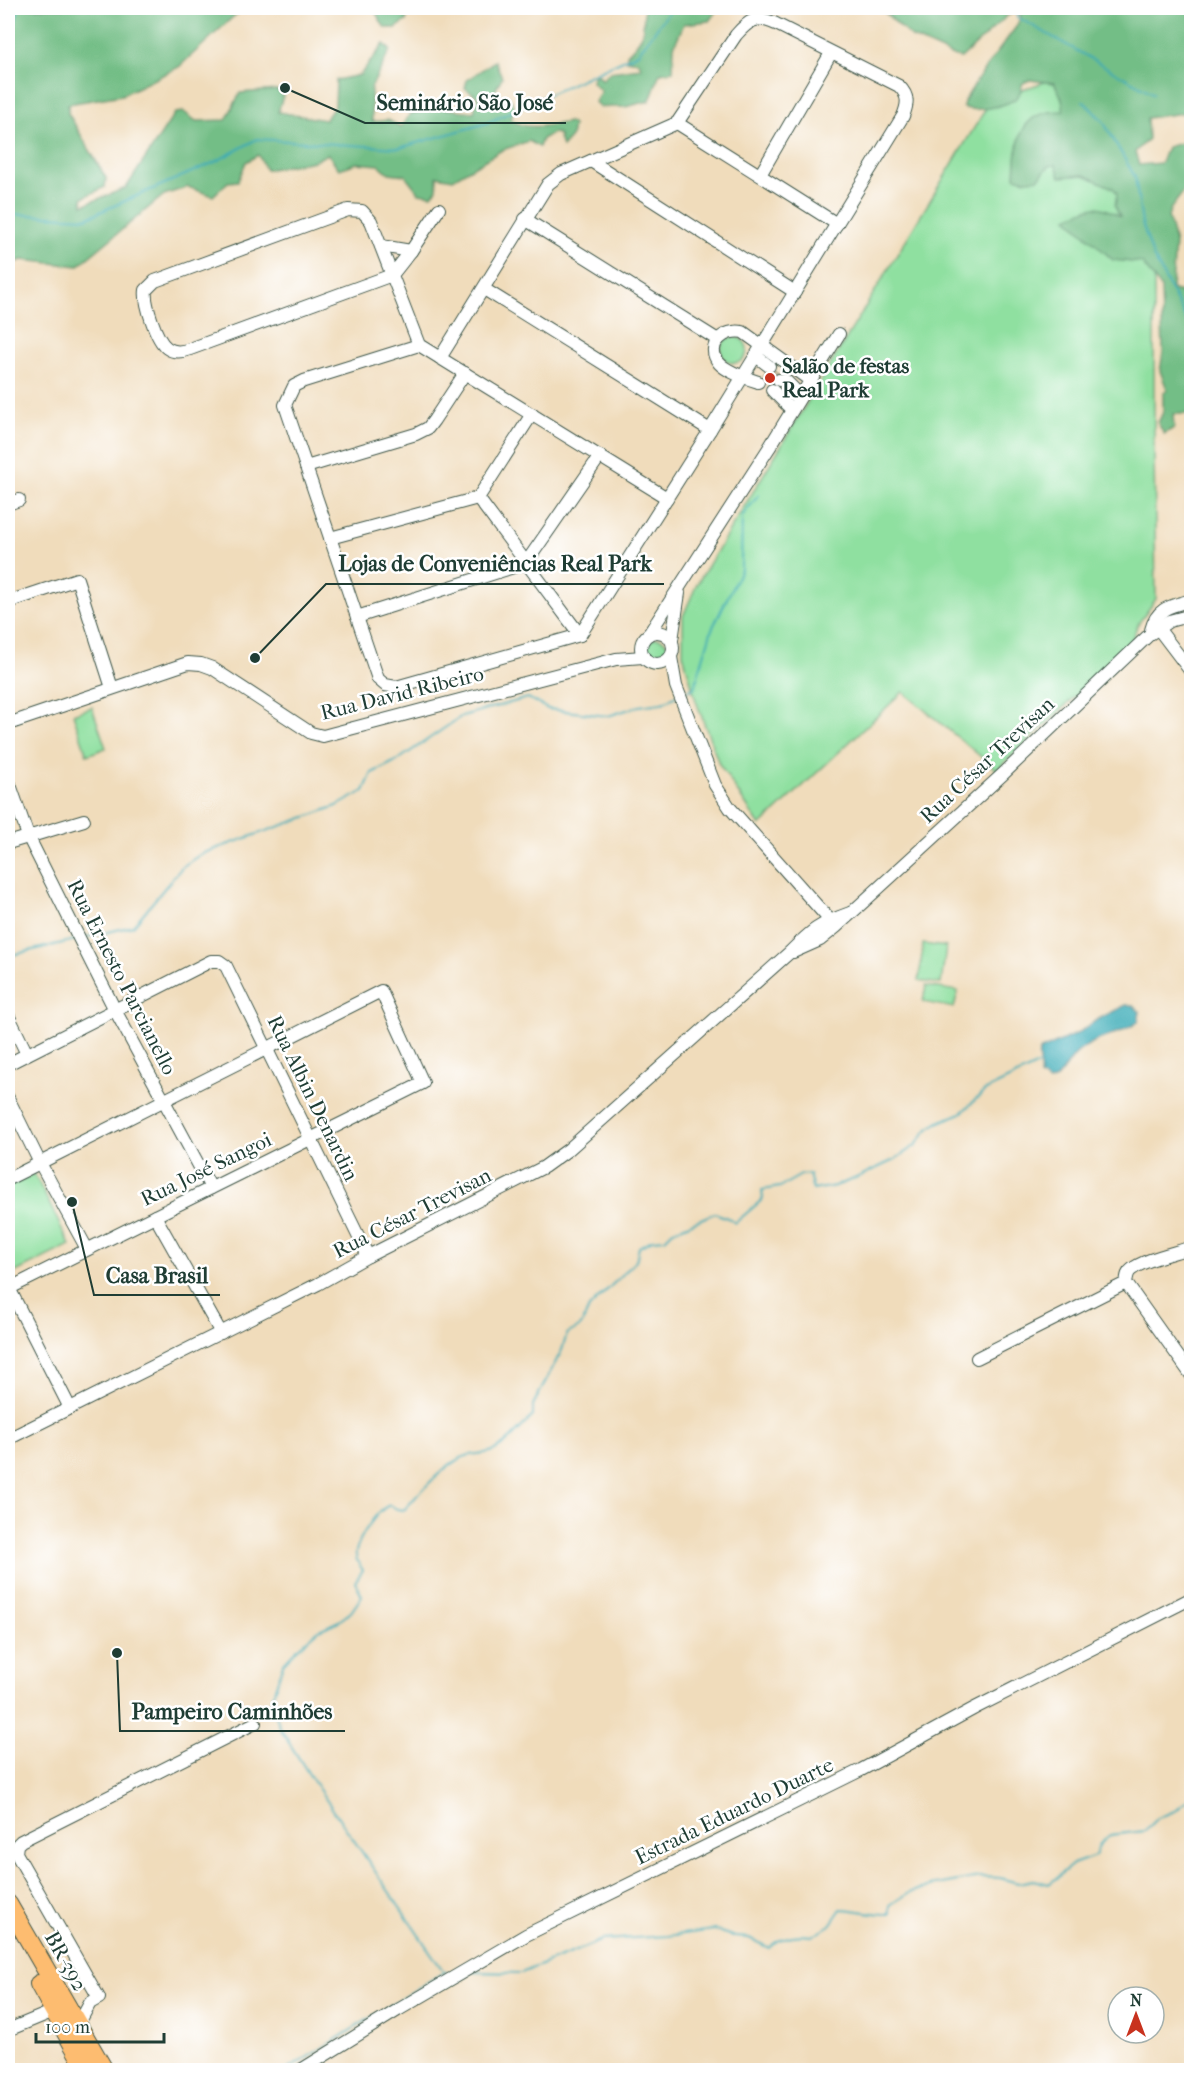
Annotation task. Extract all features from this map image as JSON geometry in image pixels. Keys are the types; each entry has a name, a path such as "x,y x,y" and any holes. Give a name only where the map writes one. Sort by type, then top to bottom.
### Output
{"highway":[{"name":"BR-392","path":"8,1904 87,2070"},
{"name":"BR-392","path":"8,1927 57,2004 77,2026 104,2070"}],"street":[{"path":"419,345 304,381 294,386 285,405 378,679 385,685 396,687 580,634 710,430 903,116 907,100 905,92 899,86 776,24 764,19 754,19 736,35 677,123 561,174 548,184 440,358"},
{"path":"760,175 831,53"},
{"path":"677,123 837,224"},
{"path":"591,161 795,292"},
{"path":"439,210 392,275 181,352 166,348 146,304 146,290 155,281 356,209 367,215 381,246 392,275 419,345 667,498"},
{"path":"525,219 718,340"},
{"path":"381,246 411,251"},
{"path":"484,289 710,430"},
{"path":"758,382 720,365 715,351 718,340 727,332 735,330 743,332 768,368"},
{"path":"676,686 654,664 643,657 645,639 680,589 811,381 838,334"},
{"path":"757,354 811,381"},
{"path":"306,467 416,434 428,428 465,373"},
{"path":"792,410 779,381 801,396"},
{"path":"330,538 478,498 532,414"},
{"path":"357,616 526,563 600,456"},
{"path":"478,498 580,634"},
{"path":"8,602 76,579 112,688"},
{"path":"680,589 671,657 676,686 715,785 730,808 833,924"},
{"name":"Rua César Trevisan","path":"8,1439 318,1284 562,1156 813,929 833,924 850,914 1002,776 1154,628 1162,609 1191,600"},
{"path":"1191,615 1154,628 1191,673"},
{"path":"645,639 663,632 672,640"},
{"name":"Rua David Ribeiro","path":"615,659 645,639"},
{"name":"Rua David Ribeiro","path":"8,724 188,663 212,668 311,733 323,736 615,659 643,657"},
{"path":"654,664 661,664 671,657"},
{"name":"Rua Ernesto Parcianello","path":"8,779 28,836 116,1010 212,1188"},
{"path":"8,843 84,820"},
{"name":"Rua Albin Denardin","path":"116,1010 212,961 219,961 226,966 368,1256"},
{"name":"Rua José Sangoi","path":"8,1288 423,1083 381,991 267,1048"},
{"path":"8,1064 116,1010"},
{"path":"8,1015 27,1054"},
{"path":"8,1179 267,1048"},
{"path":"8,1098 87,1249"},
{"path":"155,1216 221,1333"},
{"path":"1191,1247 1139,1265 1130,1270 1126,1283 1191,1376"},
{"path":"977,1358 1126,1283"},
{"path":"8,1288 70,1408"},
{"name":"Estrada Eduardo Duarte","path":"301,2070 526,1935 861,1770 975,1708 1191,1598"},
{"path":"94,2000 16,1853 17,1845 255,1723"},
{"path":"8,2030 57,2004 94,2000"},
{"path":"77,2026 94,2000"}],"green space":[{"path":"8,8 246,8 233,17 179,67 122,95 68,104 68,113 106,178 105,187 82,198 83,205 126,188 175,113 184,112 196,121 226,120 240,93 277,90 283,96 278,112 325,120 335,106 336,80 360,75 384,44 390,50 371,88 372,122 388,120 401,127 410,114 439,108 474,112 478,97 465,88 467,80 495,61 502,77 494,93 510,99 515,107 511,119 531,126 569,122 573,125 571,137 562,147 558,134 553,133 542,139 539,147 529,141 502,150 453,179 437,176 437,189 432,195 419,193 405,175 389,173 379,165 357,163 339,169 328,154 314,161 266,170 258,155 246,162 238,181 228,182 213,196 188,187 164,195 78,266 22,260 8,265"},
{"path":"373,8 409,8 406,21 396,28 385,28"},
{"path":"644,8 719,8 709,21 684,24 674,46 673,71 660,73 649,101 625,107 600,107 595,102 601,91 592,82 593,76 599,75 602,80 610,72 641,68 639,62 627,60 627,54 638,43 642,33"},
{"path":"880,8 1168,8 1172,10 1191,8 1191,108 1183,113 1147,118 1148,139 1135,152 1139,165 1161,163 1167,147 1188,141 1187,187 1171,208 1168,216 1175,242 1172,289 1192,298 1191,414 1173,414 1174,428 1164,434 1158,423 1163,412 1163,394 1167,389 1160,371 1163,352 1161,288 1142,263 1113,260 1067,218 1094,207 1120,216 1115,206 1117,193 1113,188 1084,175 1060,177 1056,165 1049,166 1038,179 1027,180 1015,177 1017,148 1028,123 1045,113 1063,111 1060,93 1054,83 1030,80 1023,83 1019,95 1008,103 983,109 963,107 964,101 984,70 1016,27 1020,14 1013,13 1007,16 961,58 911,37"},
{"path":"1084,69 1154,229 1156,599 1138,624 1130,645 997,770 903,692 760,826 719,764 696,701 683,654 683,616 697,584 991,100"},
{"path":"734,337 743,341 747,350 743,359 734,363 725,359 721,350 725,341"},
{"path":"657,638 667,645 668,649 661,659 657,660 647,653 646,649 653,639"},
{"path":"92,707 106,748 87,755 73,714"},
{"path":"923,944 946,947 941,984 919,981"},
{"path":"926,986 958,991 954,1008 923,1002"},
{"path":"34,1173 70,1245 8,1276 8,1187"}],"water":[{"path":"1126,1005 1133,1005 1140,1012 1138,1022 1085,1047 1074,1056 1054,1080 1049,1082 1040,1076 1039,1051 1078,1033 1098,1019"}],"waterway":[{"path":"8,46 19,8"},
{"path":"8,214 86,218 215,162 257,139 399,148 487,123 638,53 672,8"},
{"path":"1019,8 1017,17 1154,94"},
{"path":"1083,101 1103,121 1135,177 1142,223 1153,256 1192,330"},
{"path":"684,692 694,688 712,629 741,570 742,516 759,495"},
{"path":"83,938 133,926 182,867 201,854 337,806 364,791 372,773 398,760 462,716 528,698 548,709 608,716 639,706 662,703 676,696"},
{"path":"8,956 75,940"},
{"path":"444,1972 312,1779 281,1730 271,1701 283,1664 319,1630 339,1621 351,1612 362,1596 355,1582 363,1570 356,1552 369,1525 379,1512 390,1505 404,1510 438,1475 459,1459 495,1450 533,1416 533,1405 562,1350 567,1334 581,1326 589,1308 636,1261 639,1247 652,1240 665,1239 673,1231 715,1213 735,1223 763,1199 762,1190 780,1187 801,1175 809,1174 813,1190 835,1186 854,1179 894,1160 916,1145 926,1131 937,1123 961,1113 986,1090 1040,1064"},
{"path":"471,1972 521,1973 603,1940 714,1930 735,1937 749,1938 769,1948 789,1937 812,1936 830,1925 841,1909 890,1914 890,1905 909,1893 931,1886 980,1877 1000,1878 1018,1883 1033,1880 1049,1884 1073,1864 1095,1856 1099,1845 1110,1835 1145,1831 1158,1818 1177,1810 1192,1795"},
{"path":"287,2070 444,1972 454,1972"}],"tunnel":[{"path":"766,370 779,380"}],"place":[{"name":"Seminário São José","path":"285,88"},
{"name":"Salão de festas Real Park","path":"770,378"},
{"name":"Lojas de Conveniências Real Park","path":"255,658"},
{"name":"Casa Brasil","path":"72,1202"},
{"name":"Pampeiro Caminhões","path":"117,1653"}]}
